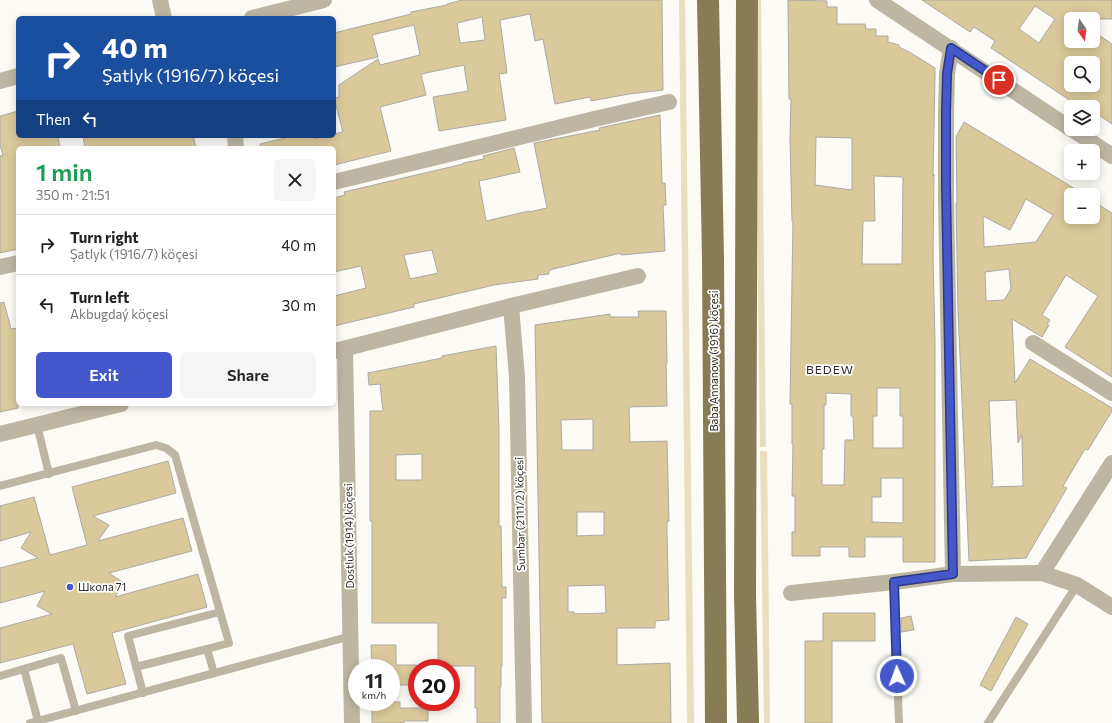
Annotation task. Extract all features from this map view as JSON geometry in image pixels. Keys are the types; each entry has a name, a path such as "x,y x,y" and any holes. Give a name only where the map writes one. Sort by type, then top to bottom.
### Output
{"main road":[{"name":"Baba Annanow (1916) köçesi","path":"708,0 713,259 716,723"},
{"path":"746,0 745,595 748,723"}],"street":[{"path":"160,0 164,16"},
{"path":"260,16 324,0"},
{"path":"877,0 1064,124"},
{"path":"951,48 947,74 946,193 953,574"},
{"path":"0,81 16,77"},
{"path":"336,182 669,102"},
{"path":"1082,136 1112,156"},
{"path":"0,267 16,263"},
{"path":"339,350 511,306 638,276"},
{"name":"Sumbar (2111/2) köçesi","path":"511,306 517,377 524,723"},
{"path":"1033,343 1112,393"},
{"name":"Dostluk (1914) köçesi","path":"339,350 351,636 352,723"},
{"path":"0,434 113,406"},
{"path":"1042,573 1112,462"},
{"path":"791,593 953,574 1042,573 1077,585 1112,607"}],"lane":[{"path":"37,425 49,474"},
{"path":"0,486 156,445 166,448 175,455 228,643 136,667"},
{"path":"894,582 899,723"},
{"path":"988,723 1077,585"},
{"path":"143,693 128,636 220,612"},
{"path":"24,669 34,722 351,636"},
{"path":"207,649 214,673"},
{"path":"0,676 61,658 76,711"}],"shaded area":[{"path":"679,0 685,0 694,723 687,723"},
{"path":"754,0 761,0 766,447 760,447"},
{"path":"760,451 767,451 770,723 764,723"}],"building":[{"path":"462,0 662,0 663,90 591,101 590,97 555,104 543,39 535,41 530,14 500,20 507,73 499,74 506,120 439,131 433,97 468,91 464,65 421,74 426,95 380,107 391,151 336,165 336,146 260,146 260,144 285,138 336,138 336,134 343,132 336,106 336,98 339,97 339,85 378,59 380,65 420,55 414,25 372,35 378,57 336,67 336,33 411,14 411,12 447,5","holes":["482,17 485,40 460,43 457,23"]},
{"path":"788,0 827,1 827,7 837,7 837,24 865,24 866,29 876,29 876,36 888,36 888,42 899,45 899,47 935,68 933,258 935,341 935,562 903,562 903,537 865,537 865,557 849,557 849,547 820,547 820,556 792,556 792,532 795,532 795,496 792,496 793,444 792,404 790,404 793,221 790,138 791,99 789,99","holes":["816,137 852,138 852,190 815,185","874,176 903,177 902,264 862,264 863,221 875,221","877,388 900,388 900,416 903,416 903,448 873,448 873,416 877,416","826,393 851,394 851,416 853,416 854,440 845,440 844,485 822,485 824,405 826,405","881,478 903,478 903,523 872,522 872,497 881,497"]},
{"path":"922,0 1112,0 1112,19 1100,19 1100,12 1064,12 1064,48 1100,48 1100,36 1112,44 1112,124 1100,116 1100,100 1069,100 991,48 995,41 974,27 970,32","holes":["1035,6 1055,19 1039,43 1019,29"]},
{"path":"16,112 16,138 58,138 60,146 16,146 16,249 0,253 0,156 3,155 0,145 0,116"},
{"path":"660,115 662,183 665,183 666,205 663,205 665,251 621,255 621,253 549,270 549,274 538,275 538,279 494,285 414,304 414,307 336,326 336,296 366,288 361,266 336,272 336,197 345,195 344,192 484,159 483,156 514,148 520,172 479,181 486,221 547,208 534,143 600,130 599,128","holes":["432,250 438,273 410,279 404,255"]},
{"path":"964,122 1073,188 1064,188 1064,224 1100,224 1100,205 1112,213 1112,377 1065,347 1098,296 1066,275 1042,315 1050,320 1047,324 1049,325 1042,337 1012,319 1015,383 1030,359 1112,408 1112,411 1088,450 1085,449 1063,486 1067,488 1026,558 969,561 958,310 956,137","holes":["1026,199 1053,215 1036,242 984,247 983,216 1010,230","1009,269 1011,289 1004,300 986,301 985,272","1016,400 1018,443 1022,435 1023,486 991,487 993,484 989,401"]},
{"path":"83,138 194,138 196,146 85,146"},
{"path":"4,302 11,329 16,328 16,406 18,406 18,408 0,412 0,303"},
{"path":"638,311 666,311 667,406 629,407 630,442 667,441 669,620 655,621 655,628 617,628 617,665 670,663 671,723 542,723 535,325 610,314 610,317 639,317","holes":["593,419 593,450 562,450 561,420","577,512 604,512 604,535 577,536","605,585 606,613 574,614 574,612 568,612 568,586"]},
{"path":"496,346 499,429 499,526 501,526 502,587 506,587 506,598 502,598 500,723 477,723 477,708 475,708 475,666 460,666 460,659 438,659 438,623 372,623 370,411 383,411 380,384 369,385 368,373 442,358 442,356","holes":["422,454 422,480 396,480 396,455"]},
{"path":"168,461 176,493 93,516 109,525 98,541 183,518 192,551 109,573 124,583 115,597 198,574 207,607 112,633 126,684 87,694 73,644 0,663 0,628 52,614 37,606 45,591 0,603 0,568 38,558 21,548 31,532 0,541 0,506 34,497 50,555 87,545 72,487"},
{"path":"823,613 875,613 875,641 832,641 832,723 805,723 805,641 823,641"},
{"path":"911,616 914,630 901,632 901,618"},
{"path":"1016,617 1028,624 991,691 980,685"},
{"path":"371,645 396,645 396,659 372,659"},
{"path":"400,665 408,665 408,685 400,685"},
{"path":"400,708 408,708 408,711 428,711 428,721 372,723 372,711 400,711"}],"place":[{"name":"Школа 71","path":"70,587"}],"district":[{"name":"BEDEW","path":"830,370"}],"route":[{"path":"897,676 894,582 953,574 946,186 947,74 951,48 999,80"}]}
